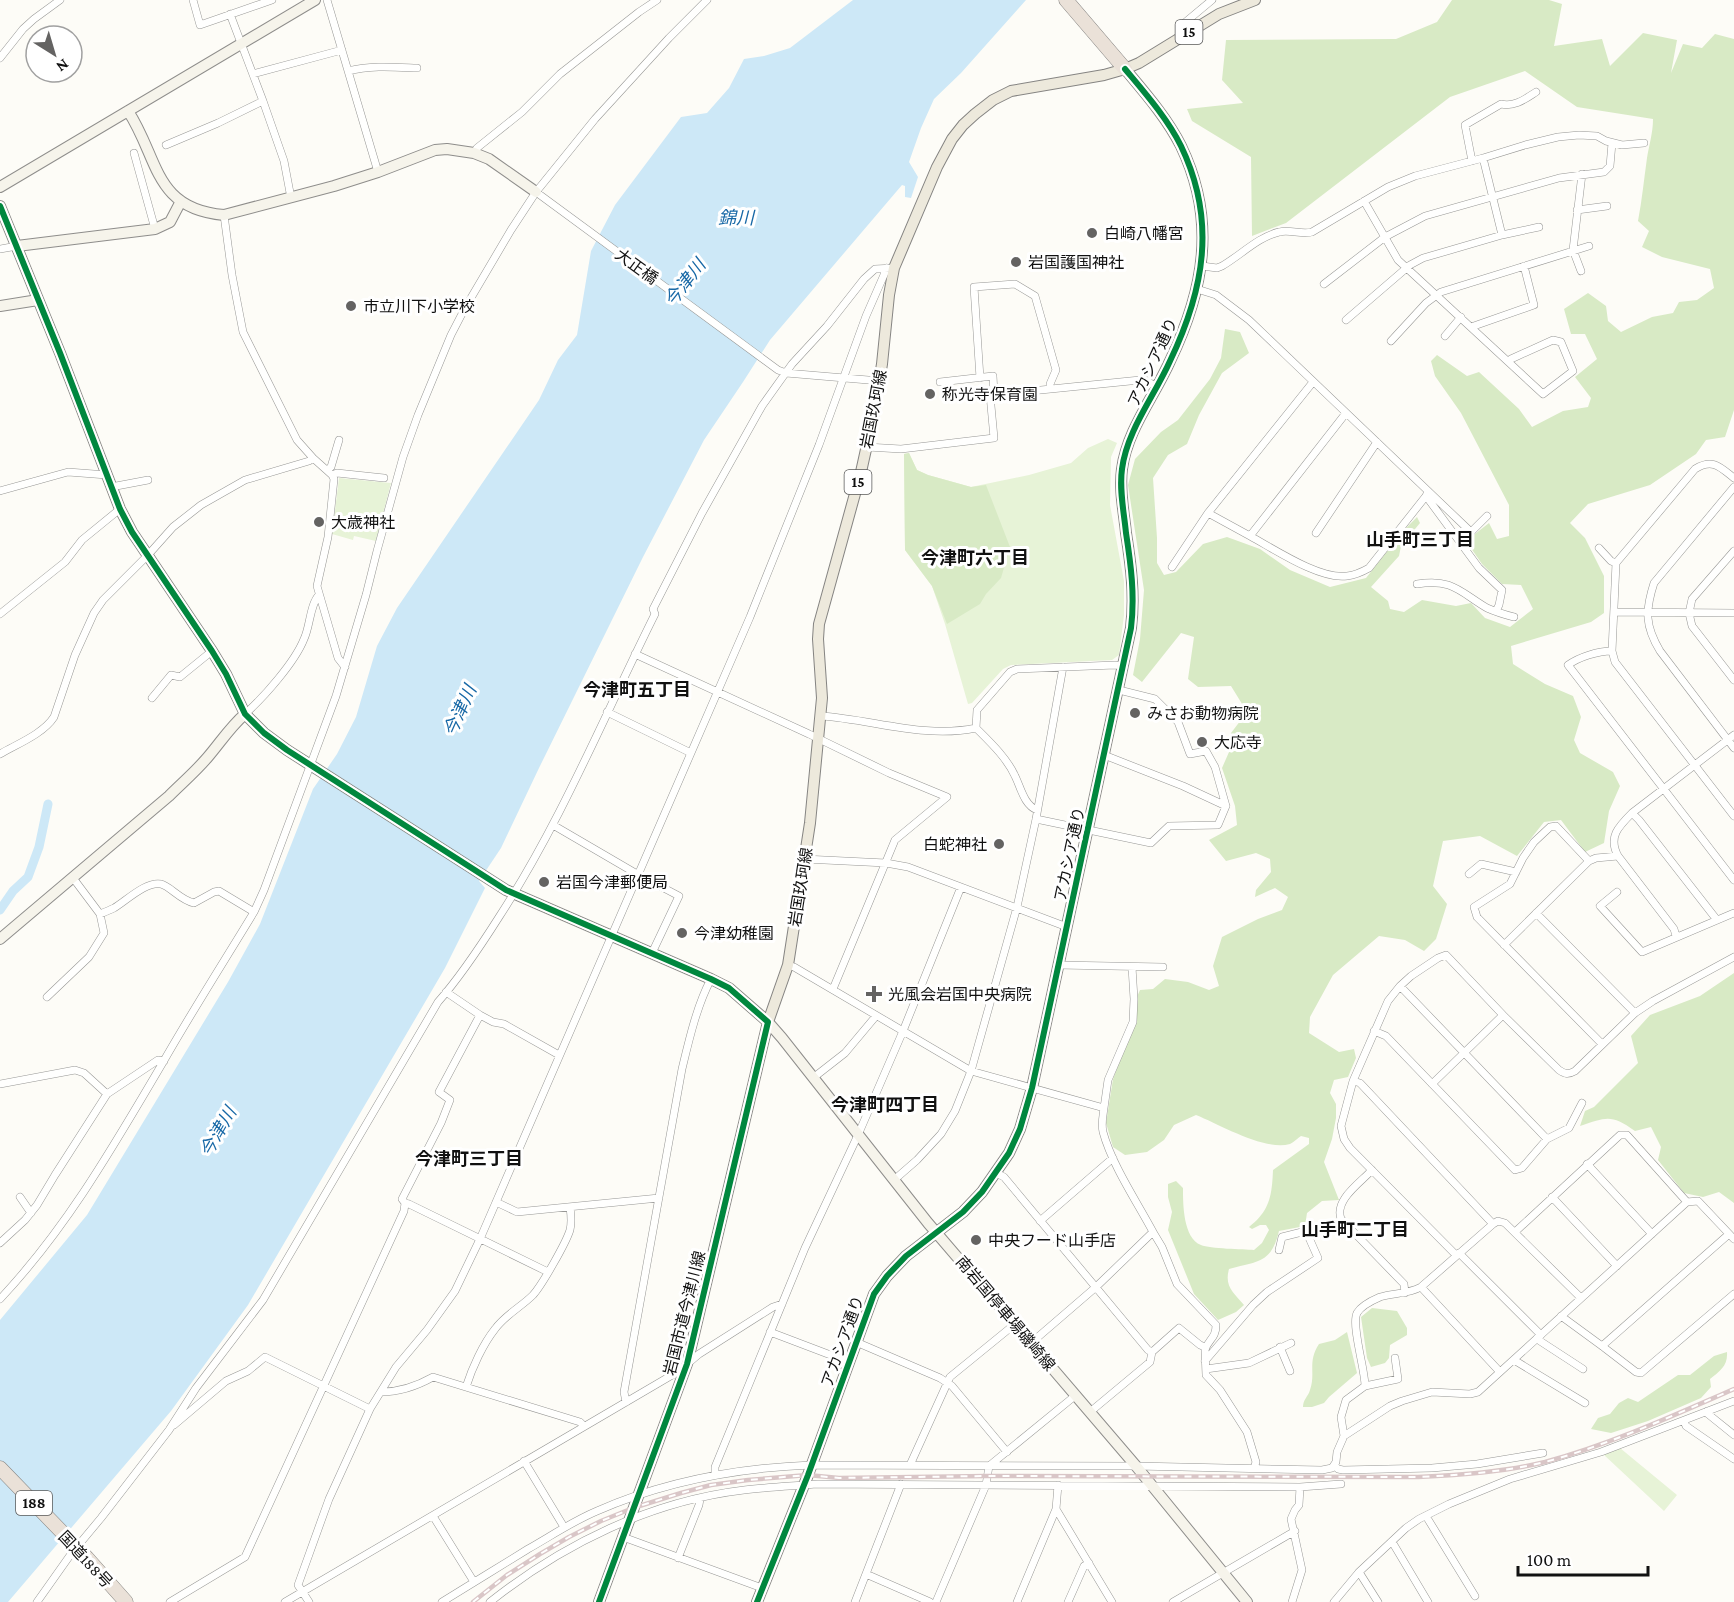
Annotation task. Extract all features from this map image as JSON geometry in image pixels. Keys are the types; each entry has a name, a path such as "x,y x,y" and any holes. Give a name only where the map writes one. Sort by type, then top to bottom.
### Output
{"highway":[{"path":"1066,0 1125,69"},
{"name":"国道188号","path":"0,1468 69,1546"},
{"name":"国道188号","path":"0,1482 124,1600"}],"main road":[{"name":"岩国玖珂線","path":"768,1022 788,966 804,859 822,698 819,624 867,447 874,413 880,381 890,268 937,167 952,139 963,125 993,100 1011,91 1082,80 1125,69 1139,63 1219,14 1255,0"}],"street":[{"path":"1,55 23,29 60,0"},
{"path":"193,0 200,25 272,0"},
{"path":"0,187 315,0"},
{"path":"327,0 378,172"},
{"path":"474,153 477,148 522,112 560,74 657,0"},
{"path":"0,1299 59,1230 81,1199 254,912 314,768 345,667 403,457 436,369 465,308 511,230 594,119 707,0"},
{"path":"1183,35 1182,25 1212,0"},
{"path":"230,14 284,161 291,198"},
{"path":"252,74 342,51"},
{"path":"348,71 382,67 417,68"},
{"name":"アカシア通り","path":"757,1602 804,1485 874,1294 906,1256 963,1212 982,1192 1009,1153 1020,1129 1032,1088 1131,628 1134,603 1121,497 1122,471 1127,448 1178,343 1197,289 1202,266 1201,209 1190,167 1167,122 1125,69"},
{"path":"1472,161 1465,125 1501,104 1515,105 1536,92"},
{"path":"166,145 262,101"},
{"path":"128,111 137,125 157,175 181,201 208,214 224,215 291,198 447,148 474,153 497,164 538,194"},
{"path":"1202,266 1216,268 1222,266 1263,238 1280,231 1307,234 1312,232 1388,187 1415,176 1525,145 1568,136 1597,136 1622,145 1644,143"},
{"path":"1323,284 1385,237 1425,216 1559,178 1604,172 1610,166 1612,143"},
{"path":"134,153 155,229"},
{"path":"1483,158 1502,235"},
{"path":"1581,271 1573,250 1582,174"},
{"name":"大正橋","path":"538,194 778,370 786,373"},
{"path":"0,249 155,229 170,222 181,201"},
{"path":"1364,201 1398,260 1543,394 1573,371 1561,342 1553,340 1511,358 1509,361"},
{"path":"0,206 120,509 132,532 212,651 245,714"},
{"path":"1577,210 1607,206"},
{"path":"224,215 243,332 297,440 334,479 328,537 317,586 338,658 345,667"},
{"path":"1346,320 1406,268 1424,258 1502,235 1539,227"},
{"path":"1391,341 1436,294 1589,246"},
{"path":"1471,327 1534,305 1524,266"},
{"path":"42,1600 69,1546 101,1518 169,1430 196,1388 263,1299 438,1002 459,976 514,893 553,825 655,614 653,609 702,513 762,406 792,364 864,279 875,269 890,268"},
{"path":"309,1602 298,1585 329,1499 370,1409 396,1367 455,1291 480,1239 718,692 787,528 866,316 890,268"},
{"path":"980,378 974,287 1015,285 1035,296 1056,370 1050,389"},
{"path":"1197,289 1216,295 1249,320 1377,442 1427,494 1471,532 1487,516"},
{"path":"0,306 38,300"},
{"path":"1445,336 1461,317"},
{"path":"786,373 880,381"},
{"path":"940,382 993,376 994,394"},
{"path":"867,447 901,449 994,438 990,395 994,394 1140,380 1145,380 1157,387"},
{"path":"1172,567 1208,513 1313,382"},
{"path":"1250,536 1346,413"},
{"path":"330,473 339,440"},
{"path":"1316,533 1377,442"},
{"path":"0,754 35,733 54,717 75,656 94,613 103,600 173,526 201,505 245,480 313,458"},
{"path":"1734,478 1711,463 1703,464 1695,469 1616,563 1612,651 1615,662 1734,816"},
{"path":"0,491 68,472 107,475"},
{"path":"330,473 384,478"},
{"path":"111,487 148,480"},
{"path":"1734,487 1654,583 1649,598 1648,613 1650,636 1731,737 1734,748"},
{"path":"1208,513 1299,563 1329,575 1345,577 1359,574 1369,568 1427,494"},
{"path":"1427,494 1479,568 1502,590 1496,611"},
{"path":"0,614 65,562 82,540 120,509"},
{"path":"1599,548 1611,561 1616,563"},
{"path":"1734,551 1692,599 1689,613 1692,626 1734,680"},
{"path":"1417,584 1434,581 1459,589 1489,609 1515,617"},
{"path":"0,939 193,773 209,756 225,734 274,682 302,646 310,623 314,599 319,595"},
{"path":"1615,612 1734,613"},
{"path":"152,698 171,675 180,677 212,651"},
{"path":"1612,651 1576,659 1568,665 1734,880"},
{"path":"635,654 889,773 947,797 896,840 833,989"},
{"path":"1037,810 1027,803 1012,769 976,728 977,710 1010,672 1017,669 1115,664 1124,666"},
{"path":"894,1180 917,1160 940,1134 956,1111 971,1071 1017,907 1036,819 1063,667"},
{"path":"1036,819 1151,843 1169,826 1218,825 1226,806 1215,768 1206,751 1191,754 1178,722 1155,699 1119,690"},
{"path":"607,712 691,753"},
{"name":"南岩国停車場磯崎線","path":"245,714 286,750 496,884 729,988 768,1022 937,1233 1136,1466 1247,1602"},
{"path":"820,716 938,731 976,728"},
{"path":"1676,936 1674,929 1618,856 1613,838 1632,813 1731,737"},
{"path":"1104,755 1183,786 1226,806"},
{"path":"1632,813 1717,920"},
{"path":"553,825 679,896 652,953"},
{"path":"1589,861 1556,826 1550,827 1534,842 1522,858 1510,884 1474,907 1477,917 1602,1044"},
{"path":"1504,945 1589,861 1618,856"},
{"path":"804,859 886,863 908,867 1067,927"},
{"path":"1469,874 1481,864 1516,872"},
{"path":"47,997 89,957 104,933 100,914 73,878"},
{"path":"100,914 141,889 157,884 163,884 181,898 194,903 219,891 254,912"},
{"path":"715,1474 715,1467 805,1248 903,1031 961,887"},
{"path":"1617,892 1600,906 1641,952 1734,913"},
{"path":"1536,913 1635,1013"},
{"path":"1583,1369 1540,1341 1539,1336 1350,1148 1344,1139 1341,1126 1353,1081 1388,1001 1411,976 1446,955 1503,1015 1565,1074 1575,1071 1635,1013 1734,957"},
{"path":"1059,965 1163,968"},
{"path":"788,966 794,967 833,989 971,1071 1104,1108"},
{"path":"1132,966 1133,1022 1108,1080 1103,1131 1113,1158 1162,1248 1177,1284 1216,1325 1216,1333 1205,1347 1206,1375 1220,1390 1246,1431 1256,1462 1254,1468"},
{"path":"626,1402 624,1392 686,1054 706,988 711,979"},
{"path":"1400,986 1547,1138"},
{"path":"446,992 480,1015 493,1022 504,1024 559,1055"},
{"path":"170,1602 245,1557 404,1211 405,1203 402,1199 441,1123 450,1100 439,1092 480,1015"},
{"path":"1432,1084 1503,1015"},
{"path":"813,1078 845,1053 876,1016"},
{"name":"岩国市道今津川線","path":"598,1602 687,1364 768,1022"},
{"path":"1374,1031 1386,1036 1515,1170 1522,1168 1547,1138 1569,1128 1582,1103"},
{"path":"0,1243 31,1213 107,1094 158,1060 164,1061"},
{"path":"0,1084 75,1071 84,1073 107,1094"},
{"path":"1353,1081 1360,1083 1492,1224"},
{"path":"1515,1232 1620,1135 1628,1136 1687,1202"},
{"path":"1040,1221 1113,1158"},
{"path":"1587,1164 1652,1234"},
{"path":"1372,1170 1342,1201 1339,1212 1341,1219 1404,1284 1405,1293"},
{"path":"996,1173 1004,1177 1152,1352"},
{"path":"20,1197 31,1213"},
{"path":"1552,1197 1617,1266"},
{"path":"496,1202 517,1212 659,1198"},
{"path":"1344,1436 1390,1406 1432,1392 1470,1394 1478,1392 1687,1202 1698,1201 1732,1236 1602,1346"},
{"path":"405,1203 548,1272"},
{"path":"466,1387 471,1371 494,1330 503,1319 533,1295 548,1272 570,1230 572,1221 570,1207"},
{"path":"1365,1386 1355,1324 1356,1314 1361,1308 1383,1296 1405,1293 1421,1287 1498,1221 1505,1223 1515,1232 1581,1298"},
{"path":"1206,1365 1260,1298 1318,1258 1306,1231 1282,1237 1279,1250"},
{"path":"1031,1343 1096,1287 1153,1232"},
{"path":"1421,1287 1500,1372"},
{"path":"1561,1316 1636,1372 1641,1373 1734,1294"},
{"path":"285,1602 626,1402 773,1307 782,1304"},
{"path":"910,1465 950,1377 1016,1324"},
{"path":"1090,1412 1150,1362 1152,1352 1179,1328 1205,1347"},
{"path":"770,1332 849,1362"},
{"path":"856,1342 940,1378 952,1386 1006,1452"},
{"path":"1206,1365 1250,1363 1291,1343"},
{"path":"1280,1347 1290,1371"},
{"path":"169,1430 226,1381 248,1371 265,1357 370,1409"},
{"path":"442,1602 564,1527 595,1512 639,1495 715,1474 811,1465 1136,1466 1322,1470 1332,1468 1344,1436 1341,1417 1346,1400 1365,1386 1398,1379 1395,1358"},
{"path":"1514,1360 1585,1403"},
{"path":"381,1392 407,1389 433,1377 580,1422 585,1426"},
{"path":"936,1602 986,1485 989,1466 1076,1395"},
{"path":"1334,1602 1359,1572 1406,1528 1449,1504 1510,1479 1572,1462 1734,1401"},
{"path":"1707,1411 1734,1435"},
{"path":"1684,1421 1686,1426 1734,1459"},
{"path":"1334,1465 1343,1470 1432,1468 1477,1464 1543,1453"},
{"path":"524,1461 564,1527"},
{"path":"855,1602 901,1484"},
{"path":"490,1602 572,1546 629,1519 672,1506 743,1490 804,1485 901,1484 1300,1486 1341,1484"},
{"path":"1017,1602 1056,1509 1058,1485"},
{"path":"1292,1602 1302,1570 1291,1520 1299,1505 1300,1486"},
{"path":"678,1558 700,1499"},
{"path":"1056,1509 1112,1602"},
{"path":"433,1516 474,1582"},
{"path":"1426,1516 1475,1596"},
{"path":"1173,1602 1295,1531"},
{"path":"623,1537 762,1588"},
{"path":"1391,1542 1428,1602"},
{"path":"1068,1602 1084,1566 1089,1563"},
{"path":"1359,1572 1378,1602"},
{"path":"866,1574 930,1602"}],"green space":[{"path":"1452,0 1549,0 1562,4 1554,46 1602,39 1610,66 1643,33 1677,40 1671,73 1683,44 1702,48 1715,34 1734,39 1734,410 1725,437 1706,440 1696,454 1650,485 1588,504 1570,523 1585,538 1604,576 1604,613 1591,622 1511,646 1513,664 1545,684 1573,696 1581,717 1574,740 1580,753 1613,772 1620,786 1609,811 1604,843 1585,852 1561,820 1544,822 1517,856 1480,836 1443,841 1433,886 1447,904 1436,939 1424,951 1405,940 1379,936 1333,975 1310,1017 1309,1033 1339,1052 1354,1049 1356,1058 1348,1077 1334,1080 1330,1093 1336,1104 1336,1118 1324,1162 1339,1200 1322,1201 1307,1213 1305,1226 1279,1231 1272,1250 1262,1259 1229,1269 1229,1285 1244,1305 1236,1312 1218,1320 1194,1294 1168,1230 1172,1212 1168,1197 1168,1184 1176,1181 1183,1188 1185,1220 1195,1241 1212,1247 1254,1250 1262,1243 1269,1230 1266,1225 1252,1229 1249,1227 1266,1209 1272,1187 1273,1170 1309,1144 1309,1138 1301,1136 1290,1144 1268,1144 1255,1141 1196,1115 1174,1125 1164,1140 1147,1152 1125,1155 1113,1147 1106,1123 1113,1079 1134,1023 1136,999 1140,990 1153,989 1165,979 1188,982 1209,990 1219,986 1213,966 1222,937 1282,910 1288,897 1275,888 1255,897 1256,890 1271,872 1270,859 1256,853 1226,861 1209,840 1237,825 1235,806 1222,768 1229,752 1231,733 1247,712 1231,686 1198,687 1188,679 1194,637 1181,633 1142,682 1133,675 1140,639 1144,590 1128,485 1135,459 1161,432 1178,420 1210,379 1221,358 1225,329 1240,332 1249,353 1222,373 1199,415 1187,444 1168,455 1153,478 1157,563 1164,575 1176,572 1203,544 1227,537 1260,549 1290,570 1330,587 1366,578 1417,517 1420,523 1401,546 1399,556 1371,587 1388,601 1390,609 1404,612 1422,600 1456,606 1471,603 1485,618 1510,627 1533,609 1521,585 1502,584 1482,564 1466,541 1489,523 1497,539 1509,536 1509,505 1461,413 1435,376 1431,361 1437,355 1467,376 1479,372 1519,409 1532,427 1563,411 1588,407 1591,398 1575,377 1597,359 1585,334 1571,334 1564,309 1588,293 1606,306 1608,321 1621,332 1652,317 1673,313 1679,302 1697,300 1714,288 1710,269 1662,257 1642,247 1649,231 1638,221 1653,119 1577,107 1525,71 1450,97 1286,223 1252,236 1251,157 1192,121 1187,109 1243,103 1222,80 1226,40 1396,39 1437,22"},
{"path":"1108,439 1117,443 1111,457 1110,505 1124,581 1124,615 1119,655 1112,660 1011,665 1003,669 972,703 968,704 932,586 905,550 904,454 909,453 917,470 971,487 1029,475 1071,463 1088,448"},
{"path":"909,453 917,470 928,475 971,487 986,485 1010,547 1001,578 980,604 947,624 932,586 905,550 904,454"},
{"path":"339,478 391,483 376,541 354,536 353,540 332,534"},
{"path":"1734,973 1734,1203 1719,1192 1703,1197 1684,1193 1658,1160 1661,1147 1651,1127 1635,1131 1620,1122 1609,1119 1580,1126 1585,1111 1594,1107 1638,1063 1631,1036 1650,1015 1700,996"},
{"path":"1372,1308 1397,1311 1407,1328 1407,1335 1390,1345 1389,1358 1385,1363 1371,1367 1367,1358 1361,1317"},
{"path":"1347,1332 1357,1373 1324,1403 1303,1407 1312,1384 1312,1362 1315,1350 1319,1344 1335,1340"},
{"path":"1727,1352 1725,1365 1710,1379 1711,1387 1701,1398 1648,1421 1611,1433 1591,1429 1598,1418 1610,1414 1619,1403 1628,1398 1638,1402 1678,1375 1690,1375 1714,1356"},
{"path":"1620,1448 1677,1495 1664,1511 1603,1454"}],"water":[{"name":"錦川","path":"853,0 1026,0 961,73 934,99 909,162 918,177 911,198 905,197 905,186 902,185 770,340 704,440 643,557 501,848 479,881 485,888 445,968 248,1305 171,1411 8,1602 0,1602 0,1320 87,1215 228,982 260,924 313,789 337,754 356,717 377,646 397,608 539,400 558,360 577,335 591,251 615,205 681,117 707,113 729,88 744,59 790,48"}],"waterway":[{"path":"0,910 13,891 28,877 39,847 48,804"}],"railway":[{"path":"473,1602 507,1575 540,1554 601,1521 633,1508 711,1485 808,1475 839,1478 1418,1477 1498,1471 1545,1462 1594,1447 1734,1389"}],"cycle path":[{"path":"757,1602 808,1475 874,1294 906,1256 963,1212 982,1192 1009,1153 1020,1129 1032,1088 1131,628 1132,581 1122,501 1122,469 1135,427 1164,374 1182,334 1198,282 1202,255 1199,201 1181,146 1162,116 1125,69"},
{"path":"0,206 120,509 132,532 212,651 245,714 264,733 287,750 506,890 729,988 768,1022 687,1364 599,1602"}],"place":[{"name":"白崎八幡宮","path":"1092,233"},
{"name":"岩国護国神社","path":"1016,262"},
{"name":"市立川下小学校","path":"351,306"},
{"name":"称光寺保育園","path":"930,394"},
{"name":"大歳神社","path":"319,522"},
{"name":"みさお動物病院","path":"1135,713"},
{"name":"大応寺","path":"1202,742"},
{"name":"白蛇神社","path":"999,844"},
{"name":"岩国今津郵便局","path":"544,882"},
{"name":"今津幼稚園","path":"682,933"},
{"name":"光風会岩国中央病院","path":"874,994"},
{"name":"中央フード山手店","path":"976,1240"}],"district":[{"name":"山手町三丁目","path":"1420,540"},
{"name":"今津町六丁目","path":"975,558"},
{"name":"今津町五丁目","path":"637,690"},
{"name":"今津町四丁目","path":"885,1105"},
{"name":"今津町三丁目","path":"469,1159"},
{"name":"山手町二丁目","path":"1355,1230"}],"water label":[{"name":"今津川","path":"685,283"},
{"name":"今津川","path":"460,711"},
{"name":"今津川","path":"218,1132"}]}
